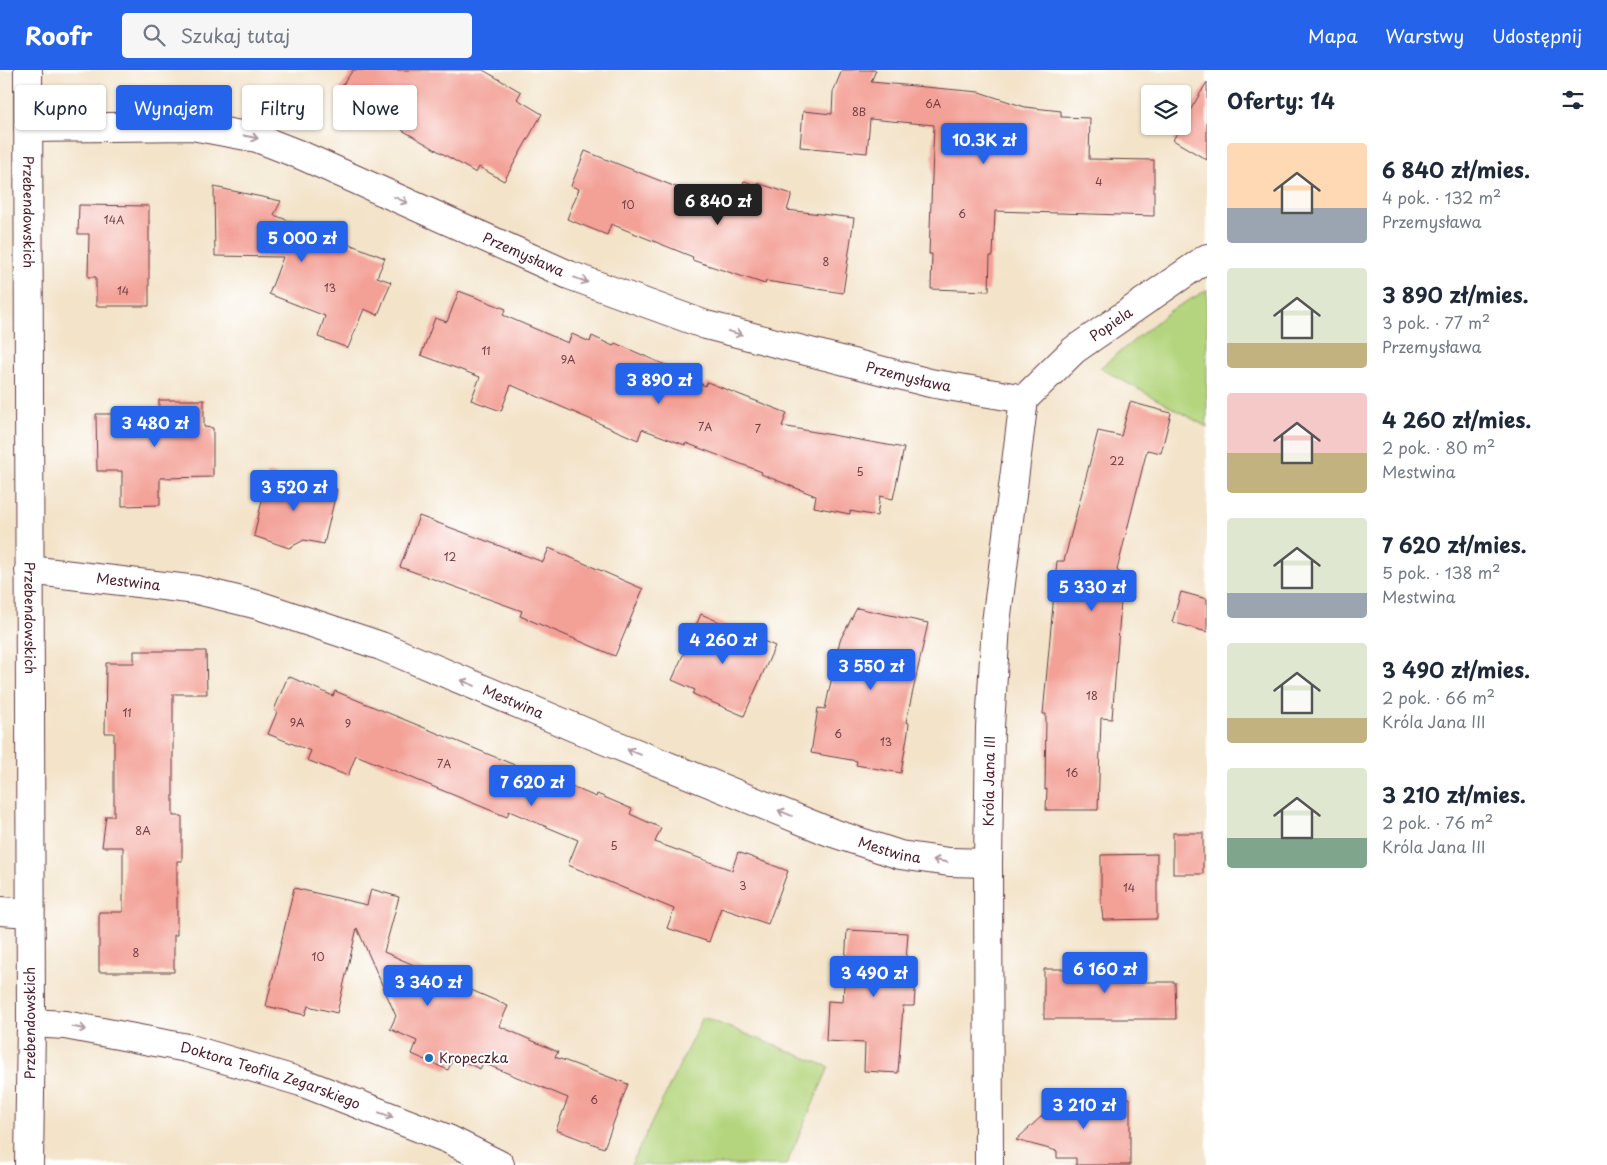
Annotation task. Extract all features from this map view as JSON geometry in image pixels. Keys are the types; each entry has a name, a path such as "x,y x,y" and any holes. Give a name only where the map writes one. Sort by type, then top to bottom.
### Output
{"street":[{"name":"Przebendowskich","path":"28,70 28,85"},
{"name":"Przemysława","path":"106,127 192,126 257,138 312,160 570,275 706,325 930,383 1024,399"},
{"name":"Przebendowskich","path":"28,130 31,1023 29,1165"},
{"name":"Popiela","path":"1024,399 1074,350 1207,258"},
{"name":"Króla Jana III","path":"989,1165 988,863 990,727 996,623 1024,399"},
{"name":"Mestwina","path":"29,570 196,590 258,605 382,646 604,740 830,832 900,855 949,862 988,863"},
{"path":"0,911 30,913"},
{"name":"Doktora Teofila Zegarskiego","path":"31,1023 65,1025 187,1048 301,1082 448,1139 500,1165"}],"green space":[{"path":"1207,290 1207,427 1100,368 1170,311"},
{"path":"703,1017 829,1067 786,1165 631,1165"}],"building":[{"path":"353,70 483,70 521,92 517,99 542,114 504,181 479,167 476,173 402,130 417,130 417,85 342,85"},
{"path":"842,70 876,70 871,82 979,92 1025,107 1061,111 1061,117 1090,118 1089,159 1154,160 1154,216 995,211 993,256 990,256 989,291 931,289 932,254 929,254 934,125 870,119 867,153 800,147 803,111 832,114 833,92"},
{"path":"1207,82 1207,160 1173,140 1176,135 1191,135 1191,109"},
{"path":"585,151 734,210 744,181 792,194 787,210 854,218 843,293 766,281 765,284 692,260 693,257 611,224 607,235 567,219 579,189 571,186"},
{"path":"214,187 281,201 274,215 385,258 377,277 391,282 378,315 364,309 348,348 318,337 325,316 269,294 283,257 215,256"},
{"path":"79,205 149,206 149,306 96,306 96,277 88,277 89,234 78,234"},
{"path":"459,291 506,309 503,315 568,343 572,334 590,342 592,336 613,346 615,343 663,364 705,386 707,382 787,413 782,426 904,448 893,499 880,496 877,516 850,511 850,514 814,507 816,496 761,474 762,472 686,443 685,445 642,429 638,440 511,385 501,411 471,400 480,377 421,355 435,318 447,322"},
{"path":"159,400 204,400 204,427 213,428 213,477 160,478 160,505 122,506 122,471 97,471 96,414 159,414"},
{"path":"1130,402 1171,413 1161,453 1147,450 1117,570 1123,576 1112,719 1101,718 1098,810 1046,810 1046,714 1043,714 1057,561 1064,561 1098,431 1121,436"},
{"path":"268,473 337,489 324,544 304,540 289,548 254,536"},
{"path":"419,516 543,562 549,548 643,589 615,656 520,616 522,611 400,567"},
{"path":"1181,592 1207,599 1207,632 1172,622"},
{"path":"857,608 928,623 906,722 909,723 901,773 856,765 857,761 811,753 818,708 825,709 840,640"},
{"path":"701,614 775,646 744,716 693,694 695,690 672,680"},
{"path":"134,651 206,651 207,694 173,694 173,816 182,816 182,861 177,861 177,935 174,935 174,972 99,972 99,912 123,912 123,847 102,847 106,816 114,816 114,733 105,733 106,663 134,663"},
{"path":"288,676 333,696 335,691 546,778 547,776 596,797 597,794 632,809 630,814 661,828 655,842 732,870 738,852 788,871 768,924 721,908 709,942 667,928 674,909 568,865 578,840 509,811 507,817 356,755 348,776 307,760 311,751 268,734 277,712 274,710"},
{"path":"1173,833 1203,833 1203,874 1173,874"},
{"path":"1157,854 1157,919 1103,920 1101,855"},
{"path":"294,888 367,905 371,889 399,897 384,952 508,1006 499,1026 558,1052 555,1057 628,1084 604,1148 556,1130 568,1098 483,1063 480,1069 454,1057 448,1070 412,1054 417,1041 390,1029 396,1016 357,928 337,1013 308,1006 305,1015 266,1006"},
{"path":"847,930 908,933 905,975 916,976 914,1006 903,1006 898,1073 864,1071 865,1043 826,1041 828,1001 843,1002"},
{"path":"1082,959 1127,959 1127,982 1175,982 1176,1019 1044,1019 1044,969 1082,969"},
{"path":"1044,1097 1130,1098 1130,1165 1076,1165 1076,1158 1057,1158 1057,1151 1016,1140 1044,1114"}],"place":[{"name":"Kropeczka","path":"429,1058"}]}
